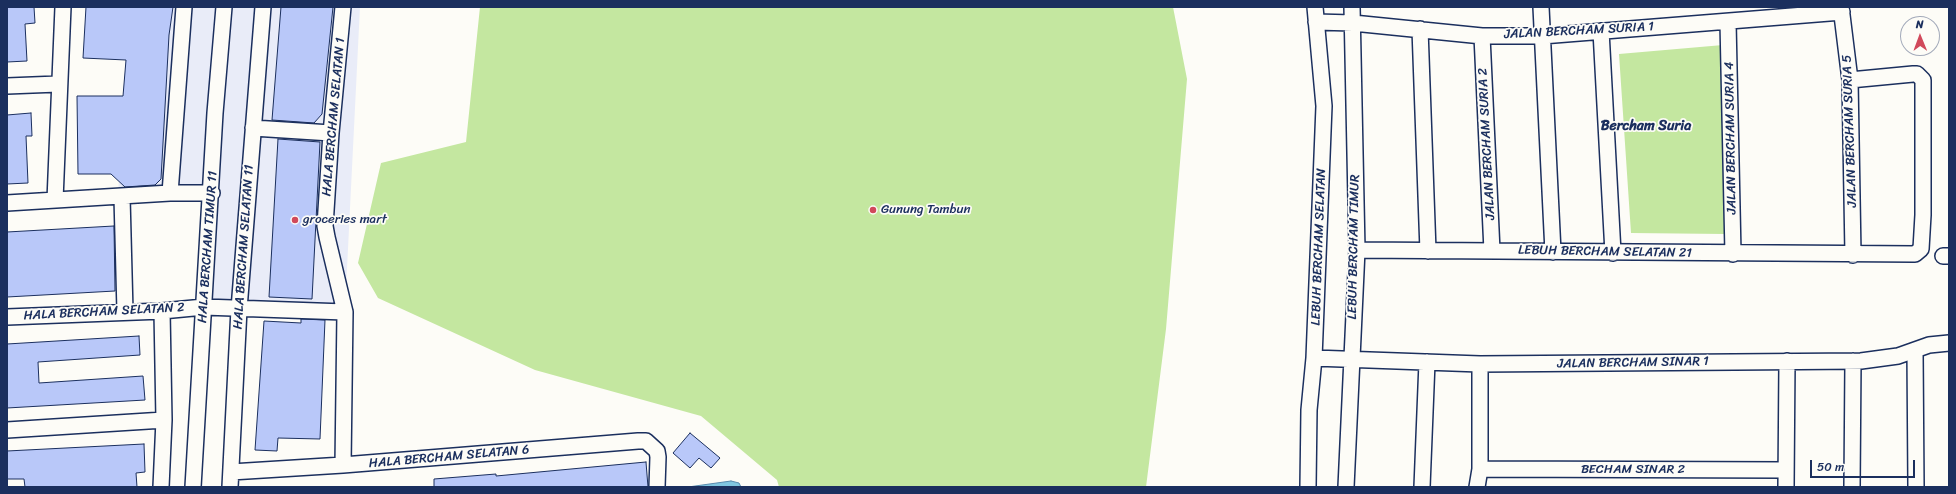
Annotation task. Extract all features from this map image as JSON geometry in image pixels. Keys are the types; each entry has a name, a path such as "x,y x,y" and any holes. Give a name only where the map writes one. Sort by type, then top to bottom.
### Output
{"street":[{"path":"55,200 58,84 62,7"},
{"path":"170,193 184,7"},
{"name":"HALA BERCHAM TIMUR 11","path":"193,487 212,193 215,112 224,7"},
{"name":"HALA BERCHAM SELATAN 11","path":"230,487 239,309 263,7"},
{"name":"HALA BERCHAM SELATAN 1","path":"343,7 331,133 325,226 345,312 343,465"},
{"name":"LEBUH BERCHAM SELATAN","path":"1308,487 1309,410 1314,358 1324,106 1315,7"},
{"name":"LEBUH BERCHAM TIMUR","path":"1346,487 1357,250 1352,7"},
{"path":"1541,7 1553,252"},
{"name":"JALAN BERCHAM SURIA 1","path":"1316,22 1353,23 1482,36 1542,36 1728,22 1842,10"},
{"name":"JALAN BERCHAM SURIA 5","path":"1842,10 1850,80 1853,255"},
{"name":"JALAN BERCHAM SURIA 4","path":"1728,22 1733,254"},
{"path":"1420,29 1428,251"},
{"path":"1601,31 1613,252"},
{"name":"JALAN BERCHAM SURIA 2","path":"1482,36 1492,251"},
{"name":"LEBUH BERCHAM SELATAN 21","path":"1357,250 1911,255 1918,252 1921,245 1923,215 1923,80 1917,74 1913,74 1850,80"},
{"path":"7,86 58,84"},
{"path":"253,128 331,133"},
{"path":"7,204 170,193 212,193"},
{"path":"122,197 125,312"},
{"name":"HALA BERCHAM SELATAN 2","path":"7,317 162,311 204,307 345,312"},
{"path":"161,487 164,420 162,311"},
{"name":"JALAN BERCHAM SINAR 1","path":"1314,358 1352,358 1480,364 1853,361 1898,356 1929,345 1949,343"},
{"path":"1915,351 1916,487"},
{"path":"1786,487 1787,361"},
{"path":"1852,487 1853,361"},
{"path":"1422,487 1427,362"},
{"path":"1477,487 1480,469 1480,364"},
{"path":"7,430 164,420"},
{"name":"HALA BERCHAM SELATAN 6","path":"231,472 343,465 638,441 646,442 652,445 658,457 657,487"},
{"name":"BECHAM SINAR 2","path":"1480,469 1786,470"}],"shaded area":[{"path":"129,7 360,7 345,309 206,307 211,193 118,195"}],"green space":[{"name":"Gunung Tambun","path":"480,7 1173,7 1187,79 1166,329 1146,487 779,487 777,480 701,416 535,370 378,298 358,263 381,163 466,142"},
{"path":"1723,45 1725,234 1631,233 1619,54"}],"water":[{"path":"731,481 739,483 741,487 688,487"}],"building":[{"path":"7,7 34,7 35,23 25,24 27,61 7,62"},
{"path":"86,7 173,7 169,35 161,179 155,185 125,187 111,174 78,174 77,96 123,96 126,60 83,58"},
{"path":"281,7 333,7 322,114 314,123 272,120"},
{"path":"31,113 32,136 26,136 28,183 7,184 7,115"},
{"name":"groceries mart","path":"278,139 320,142 312,299 269,297"},
{"path":"114,226 115,291 7,297 7,232"},
{"path":"301,319 325,320 320,439 278,438 277,451 255,450 264,321 301,323"},
{"path":"139,336 140,355 38,362 39,383 143,376 145,400 7,408 7,344"},
{"path":"690,433 720,458 711,468 699,458 690,468 673,453"},
{"path":"144,444 145,472 136,473 137,487 25,487 24,479 7,479 7,451"},
{"path":"646,462 648,487 434,487 434,479 496,474 496,476"}],"place":[{"name":"Gunung Tambun","path":"873,210"},
{"name":"groceries mart","path":"295,220"}],"district":[{"name":"Bercham Suria","path":"1646,126"}]}
